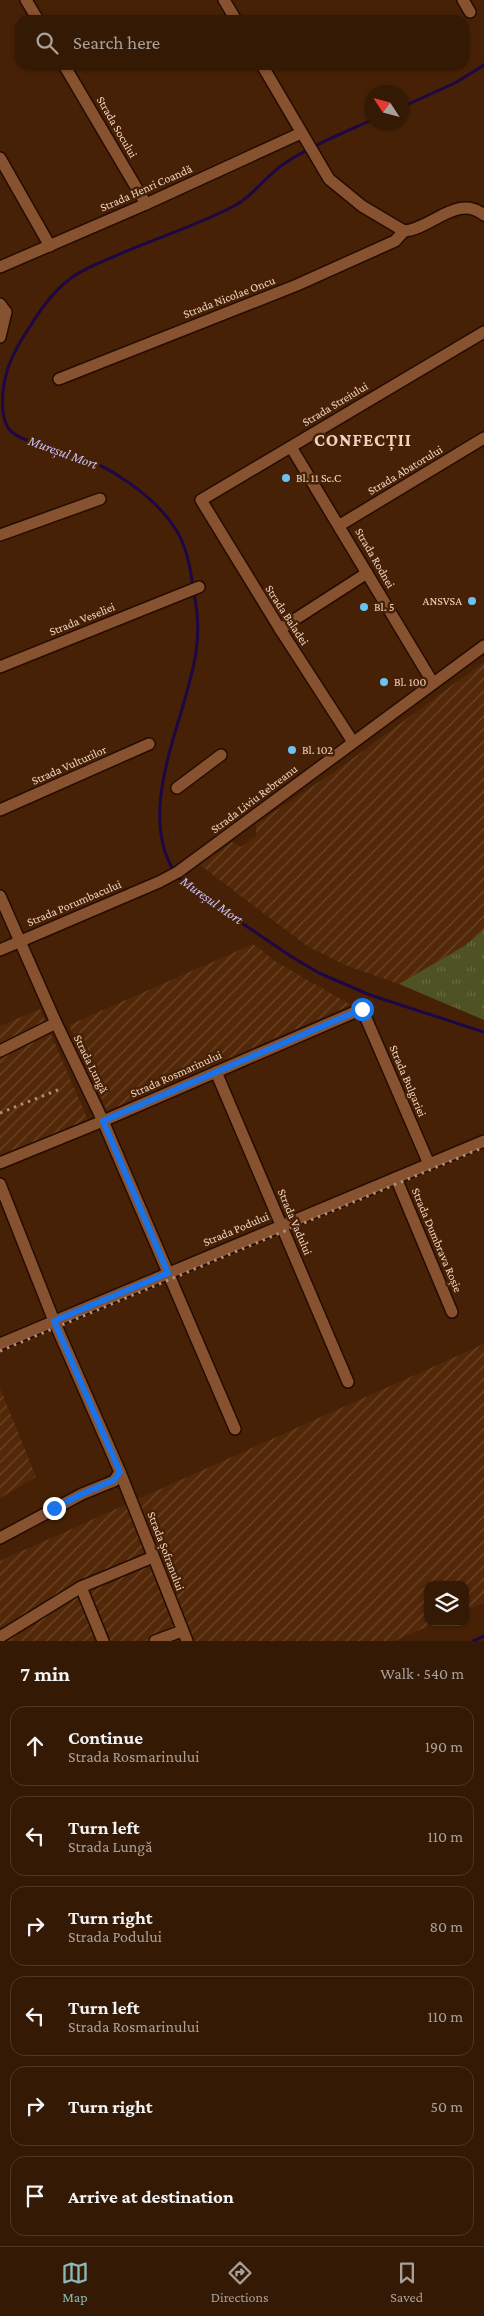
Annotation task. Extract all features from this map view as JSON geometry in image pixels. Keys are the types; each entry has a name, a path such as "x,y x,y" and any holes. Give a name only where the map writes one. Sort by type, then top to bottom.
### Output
{"street":[{"path":"26,0 35,15"},
{"path":"224,0 233,15"},
{"path":"463,0 470,12"},
{"name":"Strada Socului","path":"67,70 146,204"},
{"path":"265,70 329,179 342,191 391,225 404,231"},
{"name":"Strada Henri Coandă","path":"0,267 146,204 301,133"},
{"path":"0,158 50,246"},
{"name":"Strada Nicolae Oncu","path":"59,379 305,282 395,241 404,231 421,227 463,206 471,207 484,215"},
{"path":"0,304 6,312 0,337"},
{"name":"Strada Streiului","path":"201,500 484,332"},
{"name":"Strada Abatorului","path":"340,525 484,438"},
{"name":"Strada Rodnei","path":"292,447 433,683"},
{"path":"0,535 100,499"},
{"name":"Strada Baladei","path":"201,500 280,629 353,742"},
{"path":"280,629 367,573"},
{"name":"Strada Veseliei","path":"0,667 199,587"},
{"name":"Strada Liviu Rebreanu","path":"159,882 178,872 484,646"},
{"name":"Strada Vulturilor","path":"0,810 149,744"},
{"path":"177,788 221,755"},
{"name":"Strada Porumbacului","path":"0,950 159,882"},
{"name":"Strada Lungă","path":"0,896 56,1023 103,1121 235,1428"},
{"name":"Strada Rosmarinului","path":"0,1164 362,1009"},
{"name":"Strada Bulgariei","path":"362,1009 429,1164"},
{"path":"0,1051 56,1023"},
{"name":"Strada Vadului","path":"216,1072 348,1382"},
{"name":"Strada Podului","path":"0,1344 484,1141"},
{"name":"Strada Dumbrava Roșie","path":"396,1178 452,1312"},
{"path":"0,1184 54,1321 120,1472 114,1480 82,1494 0,1538"},
{"name":"Strada Șofranului","path":"120,1472 184,1636"},
{"path":"0,1637 81,1587 153,1557"},
{"path":"81,1587 103,1641"},
{"path":"155,1641 184,1636"}],"shaded area":[{"path":"484,662 484,930 464,946 399,984 345,965 307,946 200,865 232,842 241,847 256,836 256,824 337,770"},
{"path":"253,944 278,963 351,1005 107,1111 69,1025"},
{"path":"40,1009 88,1120 0,1155 0,1026"},
{"path":"484,1344 484,1603 469,1609 469,1581 424,1581 424,1626 429,1626 394,1641 0,1641 0,1561"},
{"path":"0,1388 36,1477 0,1498"}],"green space":[{"path":"484,930 484,1020 399,984 464,946"}],"waterway":[{"name":"Mureșul Mort","path":"409,104 455,83 484,65"},
{"name":"Mureșul Mort","path":"174,871 163,846 160,819 161,791 167,762 191,677 197,645 196,608 186,551 171,522 159,508 129,483 95,463 62,450 19,437 13,433 5,422 3,409 6,375 15,351 38,314 58,289 75,275 232,207 246,198 285,163 316,145 364,124"},
{"name":"Mureșul Mort","path":"177,876 196,892 319,973 370,995 484,1032"},
{"name":"Mureșul Mort","path":"473,1641 484,1636"}],"railway":[{"path":"0,1113 60,1089"},
{"path":"0,1351 484,1147"}],"place":[{"name":"Bl. 11 Sc.C","path":"286,478"},
{"name":"ANSVSA","path":"472,601"},
{"name":"Bl. 5","path":"364,607"},
{"name":"Bl. 100","path":"384,682"},
{"name":"Bl. 102","path":"292,750"}],"district":[{"name":"CONFECȚII","path":"363,440"}],"route":[{"path":"54,1508 105,1485 114,1480 120,1472 54,1321 168,1273 103,1121 362,1009"}]}
